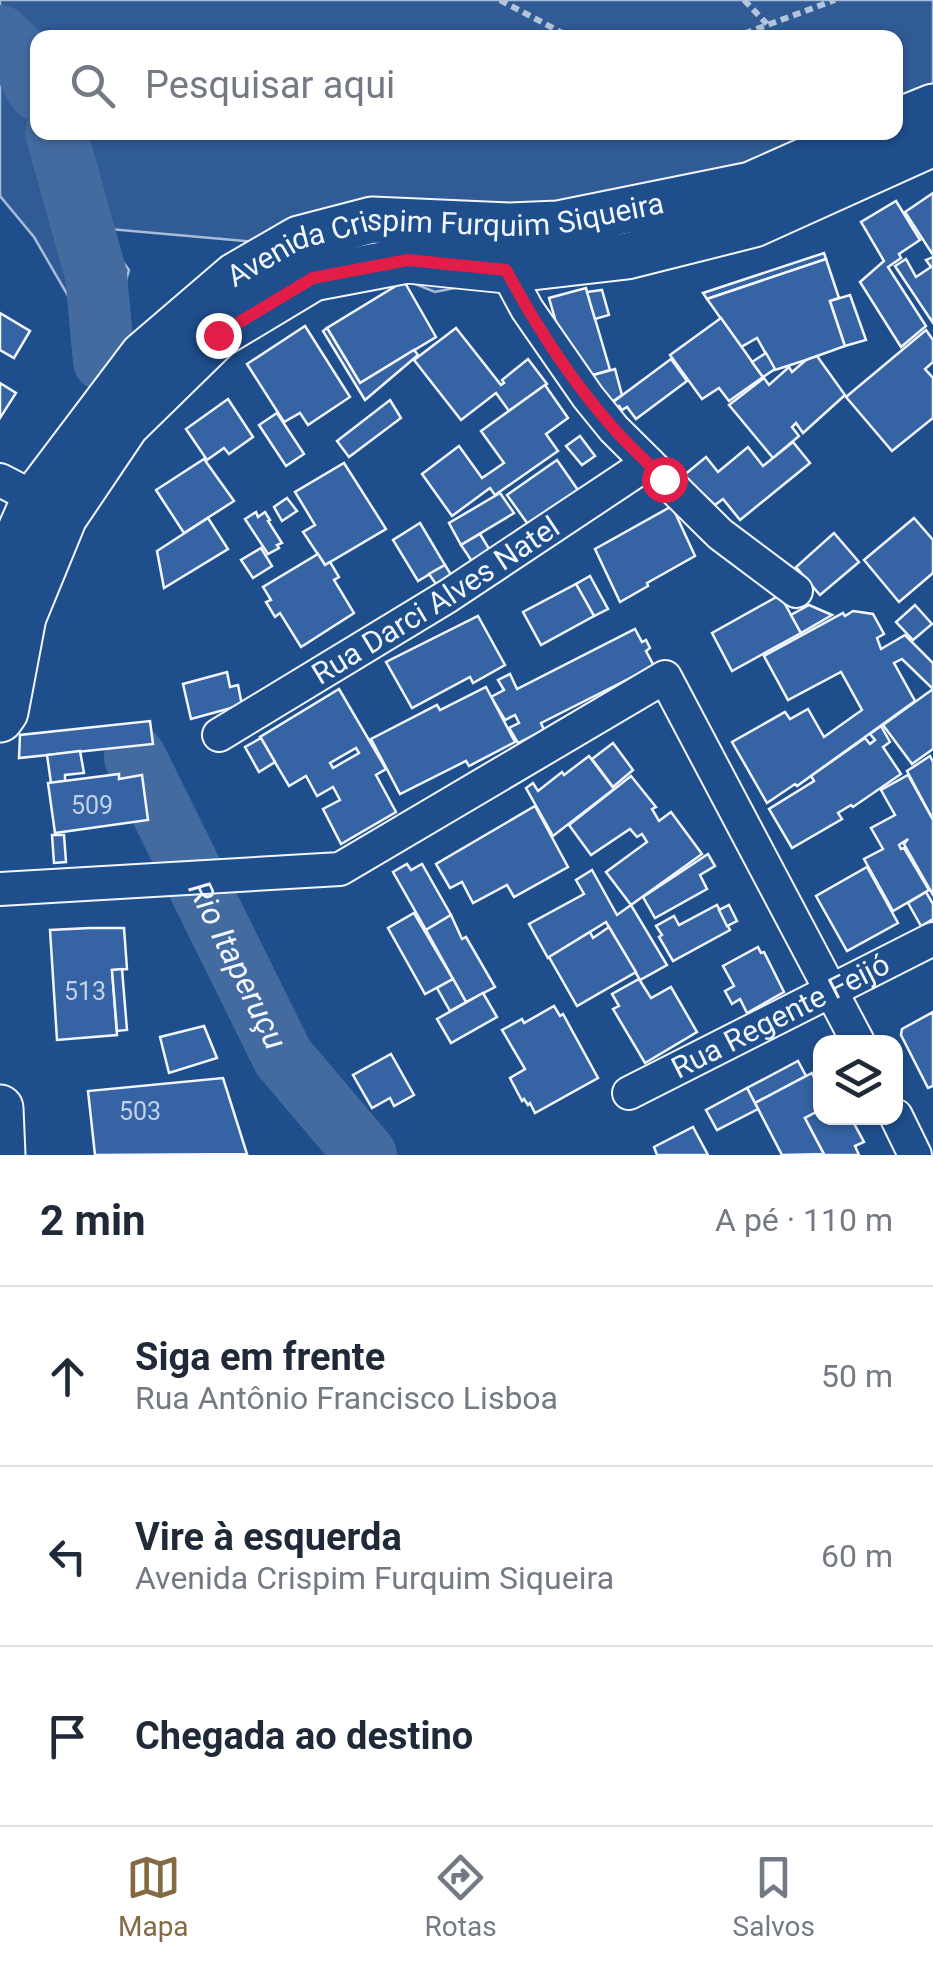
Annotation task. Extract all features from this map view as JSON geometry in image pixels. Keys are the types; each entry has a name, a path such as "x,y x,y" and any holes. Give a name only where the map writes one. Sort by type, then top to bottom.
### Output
{"main road":[{"path":"903,119 933,108"},
{"name":"Avenida Crispim Furquim Siqueira","path":"0,719 5,712 23,617 64,517 126,425 218,335 313,278 408,260 508,248 558,224 751,185 852,140"},
{"name":"Avenida Crispim Furquim Siqueira","path":"0,598 17,539 17,489 106,404 143,356 234,276 299,239 372,220 508,248 627,256 754,224 933,143"},
{"path":"0,1108 2,1155"}],"street":[{"path":"508,248 527,309 614,429 720,534 796,590"},
{"name":"Rua Darci Alves Natel","path":"218,735 448,596 648,463"},
{"path":"0,889 340,869 665,677 855,1035"},
{"name":"Rua Regente Feijó","path":"628,1093 933,939"},
{"path":"900,1125 915,1155"}],"path":[{"path":"500,0 557,30"},
{"path":"744,0 767,24"},
{"path":"752,30 835,0"}],"shaded area":[{"path":"0,0 933,0 933,163 742,230 435,292 325,248 98,228 129,270 104,358 34,237 0,196"}],"building":[{"path":"933,193 933,255 905,212"},
{"path":"896,201 920,240 888,267 926,326 901,347 860,282 884,261 861,222"},
{"path":"824,253 826,259 707,299 703,293"},
{"path":"933,257 933,323 895,266 906,259 916,277 931,267 926,260"},
{"path":"826,259 839,298 830,301 845,346 806,360 775,370 757,338 741,347 707,299"},
{"path":"404,281 436,337 360,383 327,328"},
{"path":"586,288 610,370 579,379 568,364 549,298"},
{"path":"602,290 609,315 595,319 587,292"},
{"path":"850,295 866,340 845,346 830,301"},
{"path":"0,313 30,331 14,358 0,350"},
{"path":"721,318 763,377 729,401 719,388 702,399 670,355"},
{"path":"305,326 350,397 308,425 300,413 284,422 247,364"},
{"path":"327,328 360,383 414,350 418,355 365,400 323,331"},
{"path":"456,328 501,385 528,359 547,384 509,411 496,393 461,420 414,360"},
{"path":"926,330 933,340 933,362 925,369 933,378 933,418 892,451 846,397"},
{"path":"766,353 775,369 763,377 752,362"},
{"path":"817,356 845,395 803,433 796,423 792,427 799,436 773,458 729,405 764,378 769,385 789,367 792,372"},
{"path":"671,359 687,381 636,419 627,407 622,410 619,406 605,416 601,411"},
{"path":"615,369 622,395 603,408 579,379"},
{"path":"0,383 16,393 0,418"},
{"path":"545,385 568,418 546,434 558,451 495,495 490,488 452,516 422,474 459,446 482,478 504,463 481,431"},
{"path":"228,399 253,437 229,454 224,448 207,460 186,429"},
{"path":"390,400 401,418 349,457 337,441"},
{"path":"277,413 304,454 286,466 259,425"},
{"path":"580,436 595,456 582,465 566,446"},
{"path":"793,442 810,463 740,520 723,499 715,505 683,476 706,457 718,472 748,447 763,466"},
{"path":"204,459 234,501 184,533 156,490"},
{"path":"557,460 580,493 530,527 507,495"},
{"path":"344,463 386,529 325,565 303,532 315,525 295,492"},
{"path":"500,493 514,513 461,545 449,523"},
{"path":"287,498 297,511 282,521 274,507"},
{"path":"672,506 695,556 620,602 595,549"},
{"path":"256,512 258,517 265,512 282,543 268,554 245,519"},
{"path":"208,518 228,549 164,588 157,551"},
{"path":"914,518 933,540 933,573 899,602 864,560"},
{"path":"420,523 445,565 418,581 393,540"},
{"path":"834,533 859,562 820,595 796,567"},
{"path":"480,534 491,552 473,563 461,545"},
{"path":"261,548 272,566 253,578 241,560"},
{"path":"318,554 325,565 330,562 339,577 334,580 354,613 301,647 280,613 275,617 263,587"},
{"path":"445,565 455,581 440,590 429,574"},
{"path":"590,576 608,609 594,616 576,584"},
{"path":"576,584 594,616 541,645 523,612"},
{"path":"780,595 801,633 732,671 712,633"},
{"path":"809,605 832,615 801,633 791,615"},
{"path":"915,605 932,624 913,640 896,622"},
{"path":"853,611 873,614 884,634 877,638 881,649 905,635 933,663 933,689 902,659 894,663 915,701 797,786 767,803 732,742 785,712 790,719 808,709 824,737 862,710 841,672 788,700 764,656"},
{"path":"478,616 505,665 473,683 470,677 412,708 386,662"},
{"path":"635,629 642,642 646,640 650,648 646,651 654,666 541,723 544,730 518,743 509,728 519,723 515,715 505,720 491,697 504,690 498,680 510,674 517,689"},
{"path":"227,672 230,687 238,685 242,705 191,719 183,684"},
{"path":"486,687 515,742 400,794 371,739 437,705 440,710"},
{"path":"339,689 386,769 376,775 396,812 341,844 323,809 340,800 333,787 317,796 306,776 289,786 260,737","holes":["356,748 359,753 333,768 330,763"]},
{"path":"933,689 933,749 912,764 883,725"},
{"path":"150,721 153,744 19,758 20,735"},
{"path":"881,726 890,742 883,747 901,774 838,813 842,819 792,848 769,809 814,781 811,776 865,738 870,744 875,740 870,734"},
{"path":"261,738 275,762 259,772 245,747"},
{"path":"613,743 633,770 613,787 592,759"},
{"path":"80,751 84,773 65,775 65,781 51,783 47,755"},
{"path":"589,756 614,789 553,836 526,788 533,783 538,791"},
{"path":"930,756 933,762 933,820 907,771"},
{"path":"119,774 119,779 142,775 148,820 55,833 48,783"},
{"path":"908,775 933,820 933,895 904,844 908,839 899,845 929,890 893,911 864,859 883,849 871,828 895,815 881,790"},
{"path":"631,776 656,807 652,809 659,821 671,812 702,854 631,905 606,872 647,842 642,834 637,837 630,829 591,855 569,825"},
{"path":"535,806 568,867 514,897 507,885 473,903 462,882 450,888 436,864"},
{"path":"52,835 64,835 66,862 54,863"},
{"path":"708,854 715,866 700,875 707,889 655,918 643,897"},
{"path":"407,864 411,870 422,864 451,915 426,930 393,872"},
{"path":"867,867 898,923 847,951 816,896"},
{"path":"592,870 617,915 631,905 667,965 640,980 606,922 548,958 529,924 584,894 576,880"},
{"path":"926,892 933,904 933,919 921,926 908,903"},
{"path":"717,905 730,930 673,961 656,926 674,916 679,925"},
{"path":"729,905 737,921 727,926 719,910"},
{"path":"414,913 453,979 425,994 388,928"},
{"path":"451,915 462,939 466,937 495,987 466,1002 426,930"},
{"path":"609,927 636,972 577,1006 549,957 590,932 593,938"},
{"path":"124,928 127,969 112,970 117,1035 57,1040 50,930"},
{"path":"758,947 784,992 747,1013 740,999 732,1004 725,991 734,986 723,966"},
{"path":"122,969 127,1030 117,1031 112,970"},
{"path":"453,979 466,1002 450,1011 437,988"},
{"path":"639,979 651,998 671,987 697,1032 645,1063 613,1009 619,1006 612,994"},
{"path":"483,993 497,1017 451,1043 437,1019"},
{"path":"554,1006 560,1016 563,1014 598,1078 535,1113 530,1103 522,1101 510,1078 525,1069 502,1030"},
{"path":"933,1012 933,1086 928,1088 901,1035 902,1029"},
{"path":"204,1026 217,1058 169,1073 160,1037"},
{"path":"391,1054 414,1095 394,1106 390,1098 372,1108 353,1075"},
{"path":"798,1061 806,1076 755,1103 747,1088"},
{"path":"812,1073 813,1114 805,1118 824,1154 782,1155 755,1103"},
{"path":"223,1078 247,1154 95,1155 88,1091"},
{"path":"747,1088 758,1109 717,1130 706,1110"},
{"path":"813,1114 813,1125 855,1125 864,1142 855,1146 859,1155 821,1155 824,1154 805,1118"},
{"path":"693,1127 708,1155 657,1155 654,1147"}],"waterway":[{"name":"Rio Itaperuçu","path":"0,36 19,55 30,75"},
{"name":"Rio Itaperuçu","path":"58,140 96,275 104,361"},
{"name":"Rio Itaperuçu","path":"135,757 283,1057 366,1155"}],"route":[{"path":"218,335 313,278 408,260 506,270 527,309 588,397 664,479"}]}
